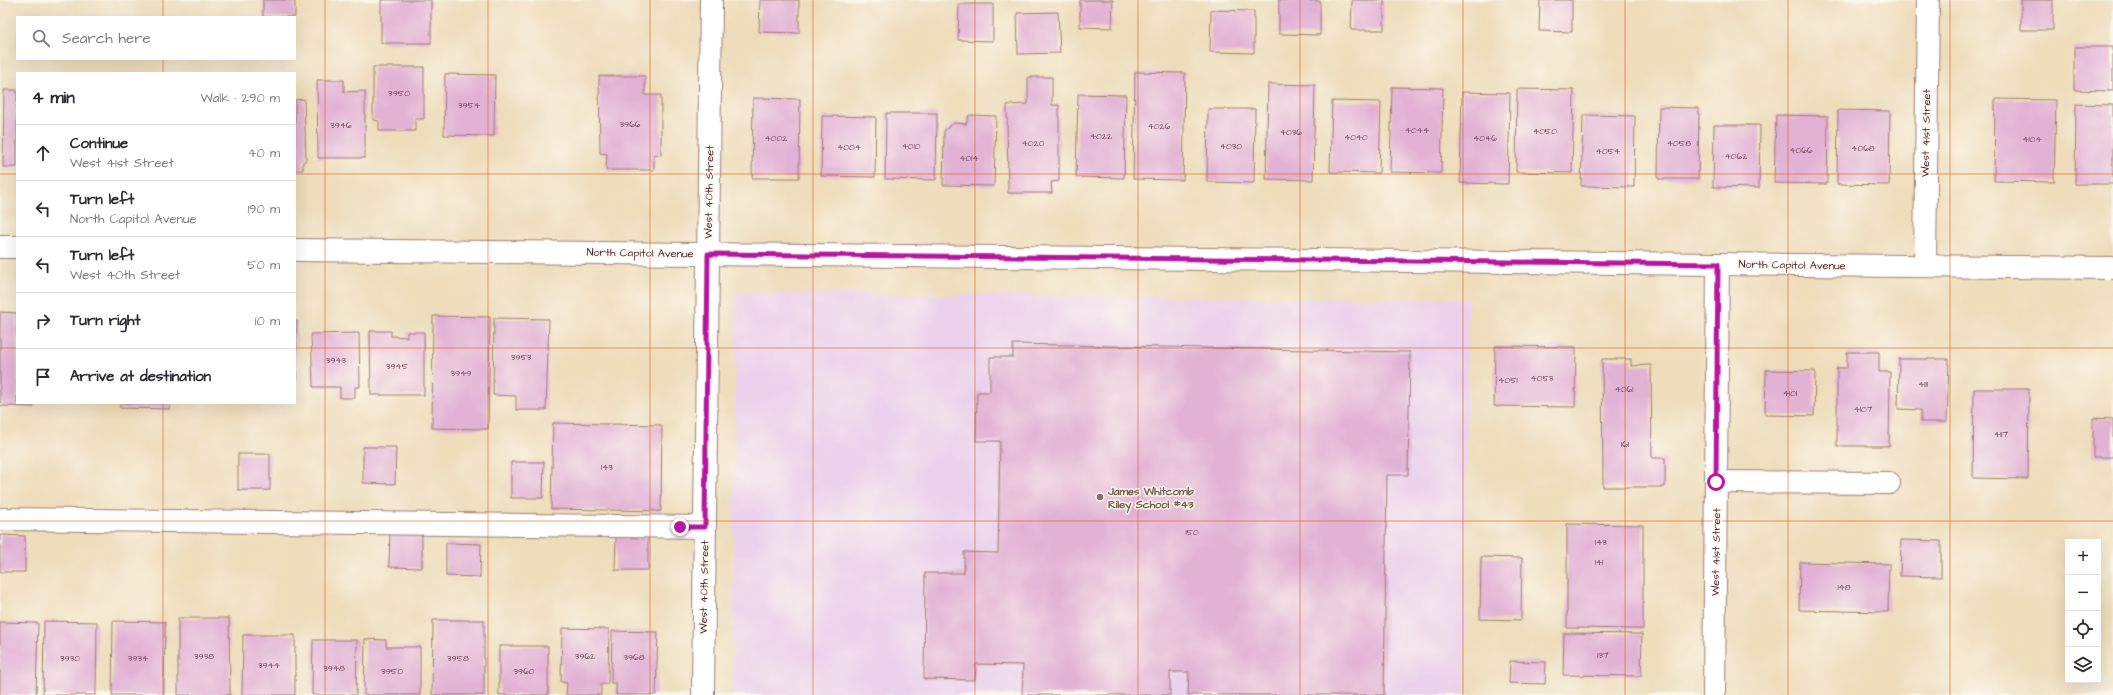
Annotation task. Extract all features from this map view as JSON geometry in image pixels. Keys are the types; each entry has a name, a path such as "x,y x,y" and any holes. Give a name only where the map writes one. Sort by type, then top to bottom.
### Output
{"main road":[{"name":"West 40th Street","path":"703,695 711,0"},
{"name":"West 41st Street","path":"1925,266 1928,0"},
{"path":"0,247 16,247"},
{"name":"North Capitol Avenue","path":"296,250 2113,268"},
{"name":"West 41st Street","path":"1714,695 1718,264"},
{"path":"1716,482 1889,483"},
{"path":"0,519 705,527"}],"shaded area":[{"name":"James Whitcomb Riley School #43","path":"736,293 1468,299 1465,695 732,695"}],"building":[{"path":"263,0 295,0 295,16 263,16"},
{"path":"381,0 431,0 431,43 381,43"},
{"path":"760,0 799,0 799,33 759,32"},
{"path":"1080,0 1113,0 1112,28 1080,27"},
{"path":"1279,0 1320,1 1320,35 1279,34"},
{"path":"1352,0 1384,0 1384,30 1351,30"},
{"path":"1540,0 1572,0 1572,32 1539,31"},
{"path":"2021,0 2053,0 2053,30 2021,30"},
{"path":"959,4 993,4 993,41 958,40"},
{"path":"1211,10 1254,11 1254,53 1210,52"},
{"path":"1058,12 1060,53 1018,54 1017,13"},
{"path":"2074,47 2113,47 2113,91 2074,90"},
{"path":"373,67 424,67 424,119 415,119 415,131 379,131 379,121 373,120"},
{"path":"1135,72 1185,73 1183,180 1133,179"},
{"path":"445,74 495,75 494,136 444,135"},
{"path":"599,76 645,76 645,95 661,95 661,155 654,154 654,170 606,170 607,154 600,153"},
{"path":"1028,77 1052,77 1052,105 1059,105 1059,181 1051,182 1052,193 1008,193 1007,105 1028,104"},
{"path":"317,80 344,80 344,92 365,91 365,158 318,158"},
{"path":"1268,84 1315,85 1313,180 1266,179"},
{"path":"1392,87 1443,88 1441,173 1390,172"},
{"path":"1517,89 1574,90 1572,173 1516,172"},
{"path":"4,90 16,90 16,167 3,167"},
{"path":"1462,92 1510,93 1508,184 1460,183"},
{"path":"1078,94 1126,95 1124,178 1076,177"},
{"path":"753,98 800,99 799,178 752,178"},
{"path":"304,99 306,160 303,162 303,170 296,170 296,100"},
{"path":"1995,99 2056,100 2054,182 1994,181"},
{"path":"1332,101 1381,102 1379,173 1330,172"},
{"path":"2076,104 2113,105 2113,184 2075,184"},
{"path":"1659,107 1699,108 1698,179 1658,179"},
{"path":"1208,109 1255,109 1254,183 1207,182"},
{"path":"1838,110 1890,111 1889,185 1837,184"},
{"path":"886,113 937,113 936,180 885,179"},
{"path":"969,115 996,116 994,186 943,185 944,131 954,123 966,124"},
{"path":"1583,115 1635,116 1634,187 1581,186"},
{"path":"1776,115 1828,116 1827,184 1774,183"},
{"path":"822,116 876,117 875,177 821,176"},
{"path":"1714,125 1760,125 1759,188 1713,187"},
{"path":"0,312 16,313 16,404 34,404 34,407 0,406"},
{"path":"433,316 490,317 488,429 432,428"},
{"path":"494,318 549,319 546,410 516,410 516,396 493,395"},
{"path":"296,321 297,321 296,383"},
{"path":"370,331 391,331 391,336 407,337 407,332 424,332 424,395 371,395"},
{"path":"359,333 360,387 355,387 355,398 340,398 340,387 313,387 311,334"},
{"path":"1013,344 1410,352 1408,475 1387,475 1384,695 1188,695 1189,672 1170,672 1170,695 1022,695 1023,665 976,664 975,680 924,679 925,573 964,573 964,552 998,553 1000,441 976,441 977,392 990,392 990,357 1013,357"},
{"path":"1495,346 1576,347 1575,407 1494,406"},
{"path":"1847,352 1879,352 1879,372 1890,372 1889,446 1837,446 1837,368 1847,368"},
{"path":"1602,359 1631,359 1631,366 1651,365 1652,458 1665,458 1665,487 1603,487"},
{"path":"1899,359 1949,359 1947,422 1921,422 1921,410 1898,409"},
{"path":"1766,370 1815,371 1814,416 1765,415"},
{"path":"1974,389 2029,389 2028,479 1973,478"},
{"path":"120,404 170,404 170,409 120,408"},
{"path":"2093,418 2113,419 2113,457 2093,457"},
{"path":"553,423 662,425 661,511 551,509"},
{"path":"363,447 396,447 395,484 363,483"},
{"path":"238,454 270,454 270,490 238,490"},
{"path":"511,462 544,462 543,498 511,498"},
{"path":"1567,524 1643,525 1643,629 1567,628"},
{"path":"390,531 422,531 422,568 389,567"},
{"path":"616,533 648,533 648,570 615,570"},
{"path":"0,535 25,536 25,572 0,572"},
{"path":"1901,540 1941,541 1941,577 1900,576"},
{"path":"446,543 481,544 480,577 446,576"},
{"path":"1481,557 1522,558 1521,620 1480,619"},
{"path":"1800,562 1889,564 1888,612 1799,610"},
{"path":"178,618 229,618 230,695 178,695"},
{"path":"433,620 484,620 484,695 432,695"},
{"path":"44,621 97,622 96,695 43,695"},
{"path":"113,621 165,622 164,695 112,695"},
{"path":"0,622 38,623 36,695 0,695"},
{"path":"562,628 609,629 608,684 601,684 601,695 566,695 567,683 561,682"},
{"path":"612,631 658,632 656,695 616,695 616,683 611,683"},
{"path":"1564,633 1642,634 1641,676 1563,675"},
{"path":"243,635 295,635 295,695 242,695"},
{"path":"365,639 386,640 386,647 420,647 420,695 364,695"},
{"path":"313,640 357,640 356,695 312,695"},
{"path":"499,646 548,646 548,695 499,695"},
{"path":"1510,661 1546,662 1545,684 1509,683"}],"place":[{"name":"James Whitcomb Riley School #43","path":"1100,497"}],"route":[{"path":"680,527 705,527 708,254 1718,264 1716,482"}]}
